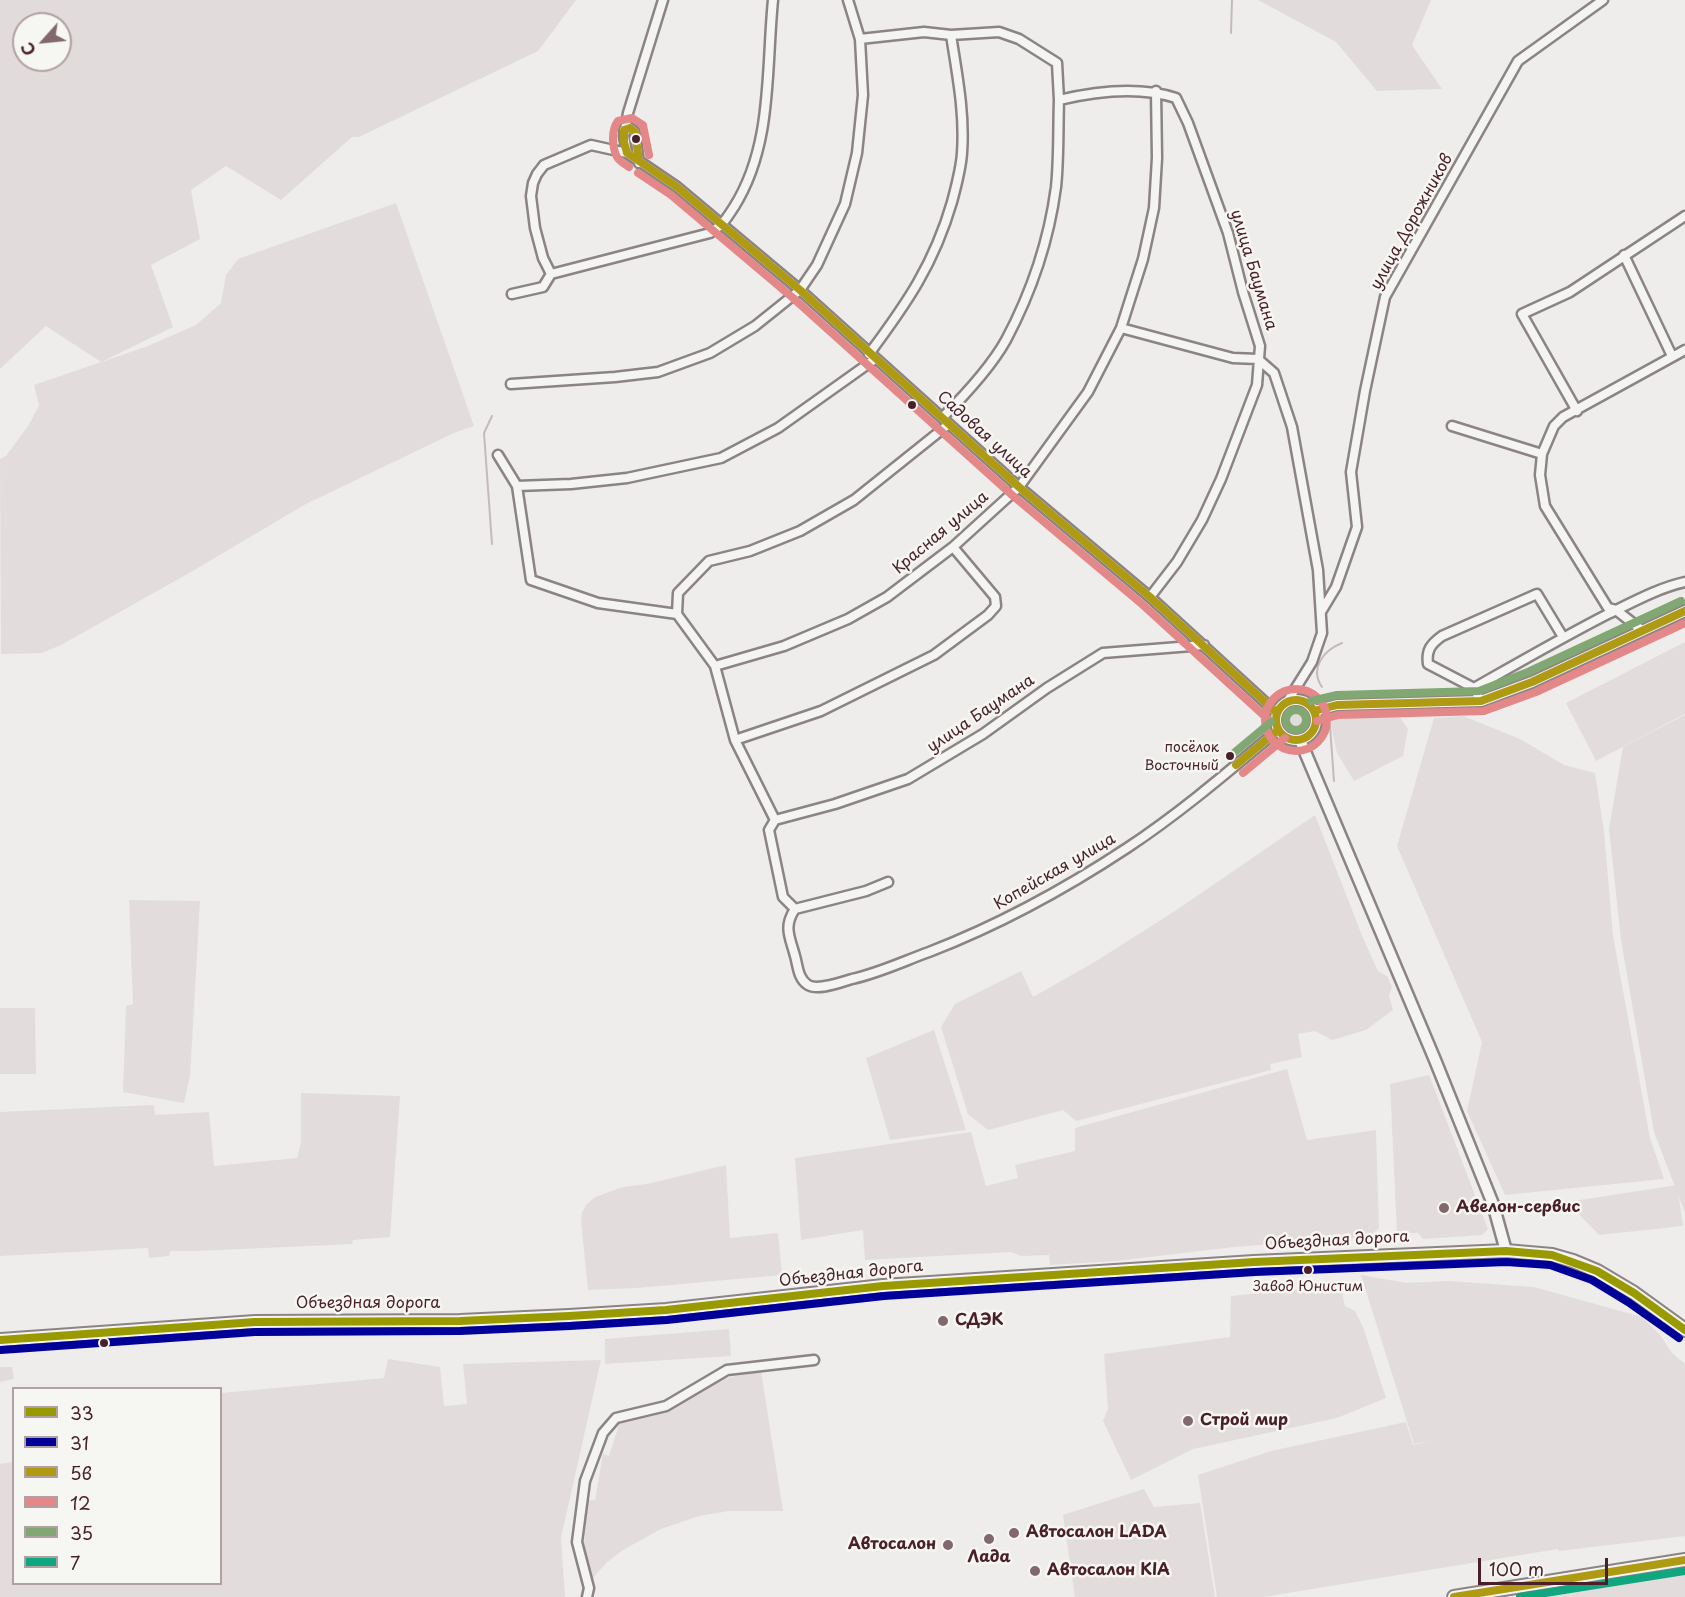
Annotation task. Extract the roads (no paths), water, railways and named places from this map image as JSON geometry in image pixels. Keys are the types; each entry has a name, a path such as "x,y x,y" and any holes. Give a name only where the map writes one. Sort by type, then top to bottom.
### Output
{"main road":[{"name":"Объездная дорога","path":"0,1340 255,1322 460,1321 666,1310 883,1286 963,1280 1058,1276 1254,1262 1506,1251 1552,1255 1597,1270 1634,1293 1685,1330"},
{"path":"1454,1597 1685,1560"}],"street":[{"path":"551,274 543,258 535,228 531,196 533,183 544,165 591,145 627,153 624,130 628,113 663,0"},
{"path":"512,294 543,287 551,274 710,233 722,226 742,195 759,153 768,88 773,0"},
{"path":"511,384 658,372 719,347 754,326 800,290 817,265 845,204 857,153 863,95 860,39 848,0"},
{"name":"улица Дорожников","path":"1321,612 1336,587 1357,527 1351,472 1385,297 1441,201 1491,105 1518,61 1603,0"},
{"path":"860,39 924,32 951,35 999,32 1018,39 1057,63 1059,100 1056,186 1046,242 1028,291 1005,341 966,394 942,418"},
{"path":"517,486 571,484 627,478 721,458 778,428 872,357 923,277 942,235 955,190 962,154 961,106 951,35"},
{"path":"1059,100 1091,92 1156,92"},
{"name":"Красная улица","path":"715,666 784,646 848,619 887,597 953,547 1019,487 1088,392 1121,328 1143,259 1154,208 1157,158 1156,92"},
{"name":"улица Баумана","path":"1150,597 1177,562 1202,520 1221,479 1257,385 1260,346 1228,233 1188,123 1176,98 1156,92"},
{"path":"624,130 630,128 635,132 639,163"},
{"name":"Садовая улица","path":"627,153 677,187 800,290 1019,487 1150,597 1277,713"},
{"path":"1577,411 1522,314 1570,292 1685,216"},
{"path":"1624,255 1672,356"},
{"path":"1121,328 1233,358 1258,359 1274,373 1292,427 1318,570 1321,612 1322,633 1312,662 1275,719 1278,730 1284,736 1292,740 1300,740 1314,729 1316,720 1314,711 1305,702 1299,700 1287,702"},
{"path":"1642,631 1616,610 1608,608 1545,506 1539,475 1542,454 1554,426 1563,417 1685,350"},
{"path":"888,882 866,891 795,909 783,897 769,830 775,820 735,740 715,666 677,614 678,593 709,561 750,551 800,531 854,500 949,424"},
{"path":"1452,426 1542,454"},
{"path":"498,456 517,486 531,580 598,603 677,614"},
{"path":"735,740 821,711 934,655 988,615 996,606 995,597 953,547"},
{"path":"1563,638 1537,594 1442,636 1427,652 1428,664 1476,692 1563,638 1616,610 1668,586 1685,582"},
{"path":"1314,711 1338,705 1481,700 1532,682 1685,611"},
{"name":"улица Баумана","path":"775,820 835,804 908,779 983,734 1047,688 1102,654 1204,645"},
{"name":"Копейская улица","path":"795,909 788,920 788,930 801,978 809,986 818,987 868,975 1001,921 1058,890 1127,848 1197,797 1278,730"},
{"path":"1300,740 1435,1060 1493,1204 1506,1251"},
{"path":"587,1597 589,1588 577,1542 585,1481 603,1433 616,1418 666,1406 727,1370 814,1360"}],"waterway":[{"path":"1231,33 1232,0"},
{"path":"492,416 484,433 492,544"},
{"path":"1322,687 1317,673 1320,660 1329,650 1342,643"},
{"path":"1330,726 1334,781"}],"place":[{"name":"посёлок Восточный","path":"1230,756"},
{"name":"Авелон-сервис","path":"1444,1208"},
{"name":"Завод Юнистим","path":"1308,1270"},
{"name":"СДЭК","path":"943,1321"},
{"name":"Строй мир","path":"1188,1421"},
{"name":"Автосалон LADA","path":"1014,1533"},
{"name":"Лада","path":"989,1539"},
{"name":"Автосалон","path":"948,1545"},
{"name":"Автосалон KIA","path":"1035,1571"}]}
